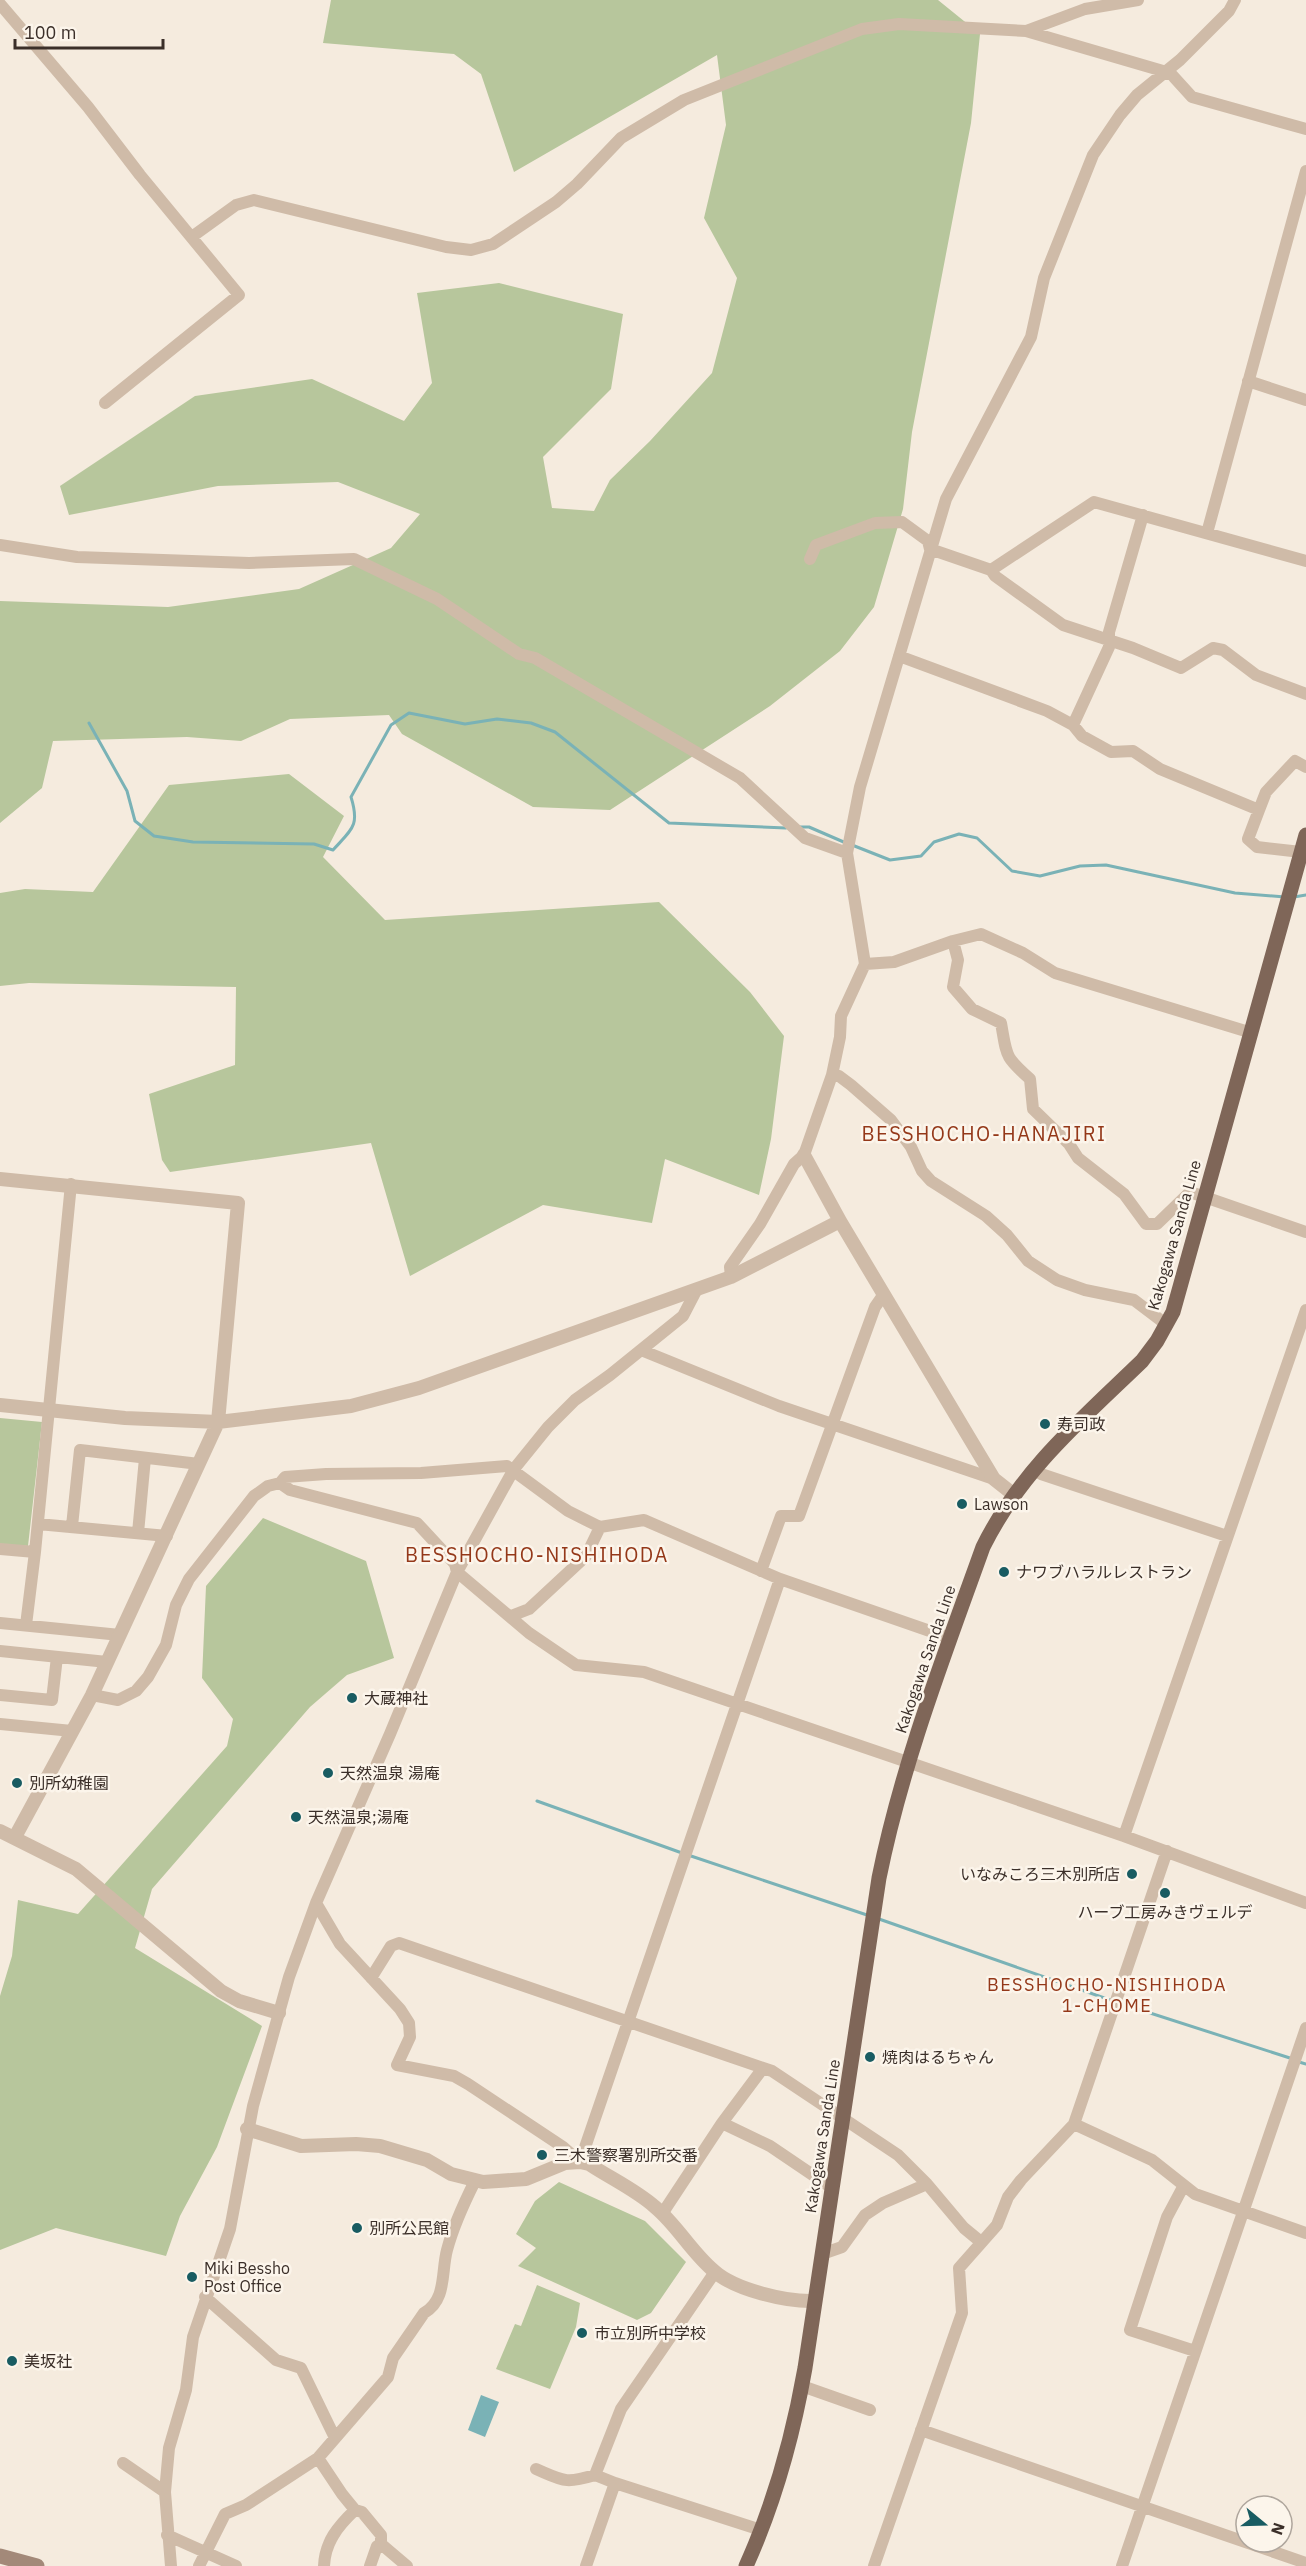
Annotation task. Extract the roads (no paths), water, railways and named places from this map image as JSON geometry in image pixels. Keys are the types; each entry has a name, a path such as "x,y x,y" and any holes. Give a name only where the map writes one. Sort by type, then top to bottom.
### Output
{"main road":[{"name":"Kakogawa Sanda Line","path":"747,2566 781,2476 802,2386 879,1878 893,1815 908,1763 983,1547 1013,1494 1033,1468 1142,1360 1167,1325 1181,1286 1203,1197 1252,1033 1306,835"},
{"path":"0,2556 36,2566"}],"street":[{"path":"1026,31 1085,9 1138,0"},
{"path":"731,1277 730,1267 760,1224 795,1164 804,1155 832,1075 840,1036 841,1016 865,964 848,853 860,787 946,499 1031,336 1044,278 1093,155 1120,115 1137,95 1163,71 1180,60 1235,0"},
{"path":"0,4 88,107 140,175 193,236 239,295 105,403"},
{"path":"193,236 236,206 254,200 446,247 471,250 493,244 556,202 577,184 621,138 684,100 862,30 899,24 1026,31 1163,71 1172,75 1192,97 1306,129"},
{"path":"1207,533 1306,171"},
{"path":"1248,381 1306,400"},
{"path":"991,570 1094,502 1306,561"},
{"path":"1073,724 1109,647 1109,632 1143,515"},
{"path":"810,559 816,545 874,523 902,522 928,541 930,549"},
{"path":"0,545 77,557 249,563 354,559 437,599 519,654 535,658 740,778 805,838 848,853"},
{"path":"930,549 991,570 995,576 1063,625 1181,668 1213,648 1223,650 1256,675 1306,694"},
{"path":"899,656 1047,711 1073,724 1082,736 1111,752 1133,751 1160,769 1259,810"},
{"path":"1301,852 1257,847 1248,839 1266,792 1294,761 1306,767"},
{"path":"865,964 894,962 953,941 981,934 1023,953 1055,973 1252,1033"},
{"path":"953,941 958,960 953,987 972,1009 1001,1023 1006,1053 1011,1062 1030,1079 1033,1109 1069,1144 1078,1158 1124,1194 1146,1224 1158,1224 1188,1194 1193,1193 1306,1232"},
{"path":"832,1075 839,1076 851,1085 891,1120 911,1147 922,1171 931,1181 986,1216 1007,1235 1028,1261 1057,1280 1085,1290 1134,1300 1167,1325"},
{"path":"804,1155 840,1221 994,1479"},
{"path":"0,1179 238,1203 218,1422 92,1695 15,1837"},
{"path":"26,1625 71,1185"},
{"path":"0,1406 125,1418 218,1422 351,1406 409,1390 731,1277 840,1221"},
{"path":"171,2566 165,2492 169,2448 186,2390 193,2337 235,2212 247,2129 289,1977 316,1903 458,1572 514,1469 548,1427 575,1400 682,1316 697,1289"},
{"path":"761,1571 781,1516 800,1516 875,1307 884,1294"},
{"path":"1124,1836 1306,1310"},
{"path":"641,1350 779,1406 994,1479 1013,1494"},
{"path":"72,1526 80,1450 199,1464"},
{"path":"138,1533 145,1458"},
{"path":"92,1695 118,1700 136,1691 148,1677 166,1645 176,1605 189,1579 254,1496 268,1486 280,1483 285,1477 326,1474 421,1473 507,1466 568,1511 600,1527 644,1520 780,1579 950,1638"},
{"path":"1033,1468 1041,1474 1227,1536"},
{"path":"280,1483 290,1490 417,1523 455,1564 458,1572 529,1633 576,1665 644,1672 1167,1851 1306,1903"},
{"path":"38,1524 167,1536"},
{"path":"511,1616 529,1609 586,1556 600,1527"},
{"path":"0,1549 35,1552"},
{"path":"579,2162 780,1579"},
{"path":"0,1623 120,1635"},
{"path":"0,1651 107,1662"},
{"path":"0,1695 52,1700 57,1657"},
{"path":"0,1724 72,1731"},
{"path":"0,1831 76,1869 221,1992 238,2001 279,2013"},
{"path":"874,2566 962,2313 959,2268 997,2225 1008,2196 1020,2180 1074,2124 1167,1851"},
{"path":"316,1903 340,1944 400,2009 409,2023 410,2037 397,2066 454,2076 564,2147 579,2162"},
{"path":"371,1978 391,1946 399,1943 772,2071 898,2155 927,2184 964,2228 981,2242"},
{"path":"1122,2566 1306,2028"},
{"path":"662,2214 722,2123 763,2068"},
{"path":"722,2123 770,2146 832,2188"},
{"path":"1074,2124 1152,2160 1183,2187 1195,2194 1306,2233"},
{"path":"247,2129 301,2146 356,2144 380,2146 427,2160 452,2174 474,2181 526,2179 565,2163 589,2164 654,2205 715,2272 734,2283 770,2295 798,2301 814,2301"},
{"path":"199,2566 225,2514 246,2505 318,2458 388,2377 393,2358 424,2313 430,2309 443,2286 446,2252 474,2181"},
{"path":"822,2254 842,2247 865,2215 883,2203 927,2184"},
{"path":"1183,2187 1167,2217 1130,2330 1195,2351"},
{"path":"596,2475 621,2409 715,2272"},
{"path":"205,2297 276,2360 301,2368 335,2438"},
{"path":"802,2386 870,2409"},
{"path":"921,2430 1306,2563"},
{"path":"318,2458 355,2510 362,2512 381,2535 381,2544 407,2566"},
{"path":"123,2463 165,2492"},
{"path":"536,2469 571,2482 596,2475 761,2530"},
{"path":"586,2566 615,2483"},
{"path":"324,2566 328,2544 340,2524 355,2510"},
{"path":"167,2535 236,2566"},
{"path":"370,2566 376,2546 381,2544"}],"water":[{"path":"481,2395 499,2402 485,2437 468,2430"}],"waterway":[{"path":"89,723 127,791 135,821 154,836 193,842 314,844 333,850 349,832 354,821 351,797 391,725 409,713 465,724 497,719 531,723 555,732 669,823 786,828"},
{"path":"799,827 809,827 846,843"},
{"path":"852,845 890,860 921,856 934,842 959,834 977,838 1012,871 1040,876 1080,866 1106,865 1235,893 1285,897"},
{"path":"1294,897 1306,895"},
{"path":"537,1801 682,1853"},
{"path":"688,1855 870,1916"},
{"path":"879,1919 1113,2001"},
{"path":"1119,2003 1293,2059"},
{"path":"1299,2062 1306,2064"}],"place":[{"name":"寿司政","path":"1045,1424"},
{"name":"Lawson","path":"962,1504"},
{"name":"ナワブハラルレストラン","path":"1004,1572"},
{"name":"大蔵神社","path":"352,1698"},
{"name":"天然温泉 湯庵","path":"328,1773"},
{"name":"別所幼稚園","path":"17,1783"},
{"name":"天然温泉;湯庵","path":"296,1817"},
{"name":"いなみころ三木別所店","path":"1132,1874"},
{"name":"ハーブ工房みきヴェルデ","path":"1165,1893"},
{"name":"焼肉はるちゃん","path":"870,2057"},
{"name":"三木警察署別所交番","path":"542,2155"},
{"name":"別所公民館","path":"357,2228"},
{"name":"Miki Bessho Post Office","path":"192,2277"},
{"name":"市立別所中学校","path":"582,2333"},
{"name":"美坂社","path":"12,2361"}],"district":[{"name":"BESSHOCHO-HANAJIRI","path":"984,1133"},
{"name":"BESSHOCHO-NISHIHODA","path":"537,1554"},
{"name":"BESSHOCHO-NISHIHODA 1-CHOME","path":"1107,1994"}]}
